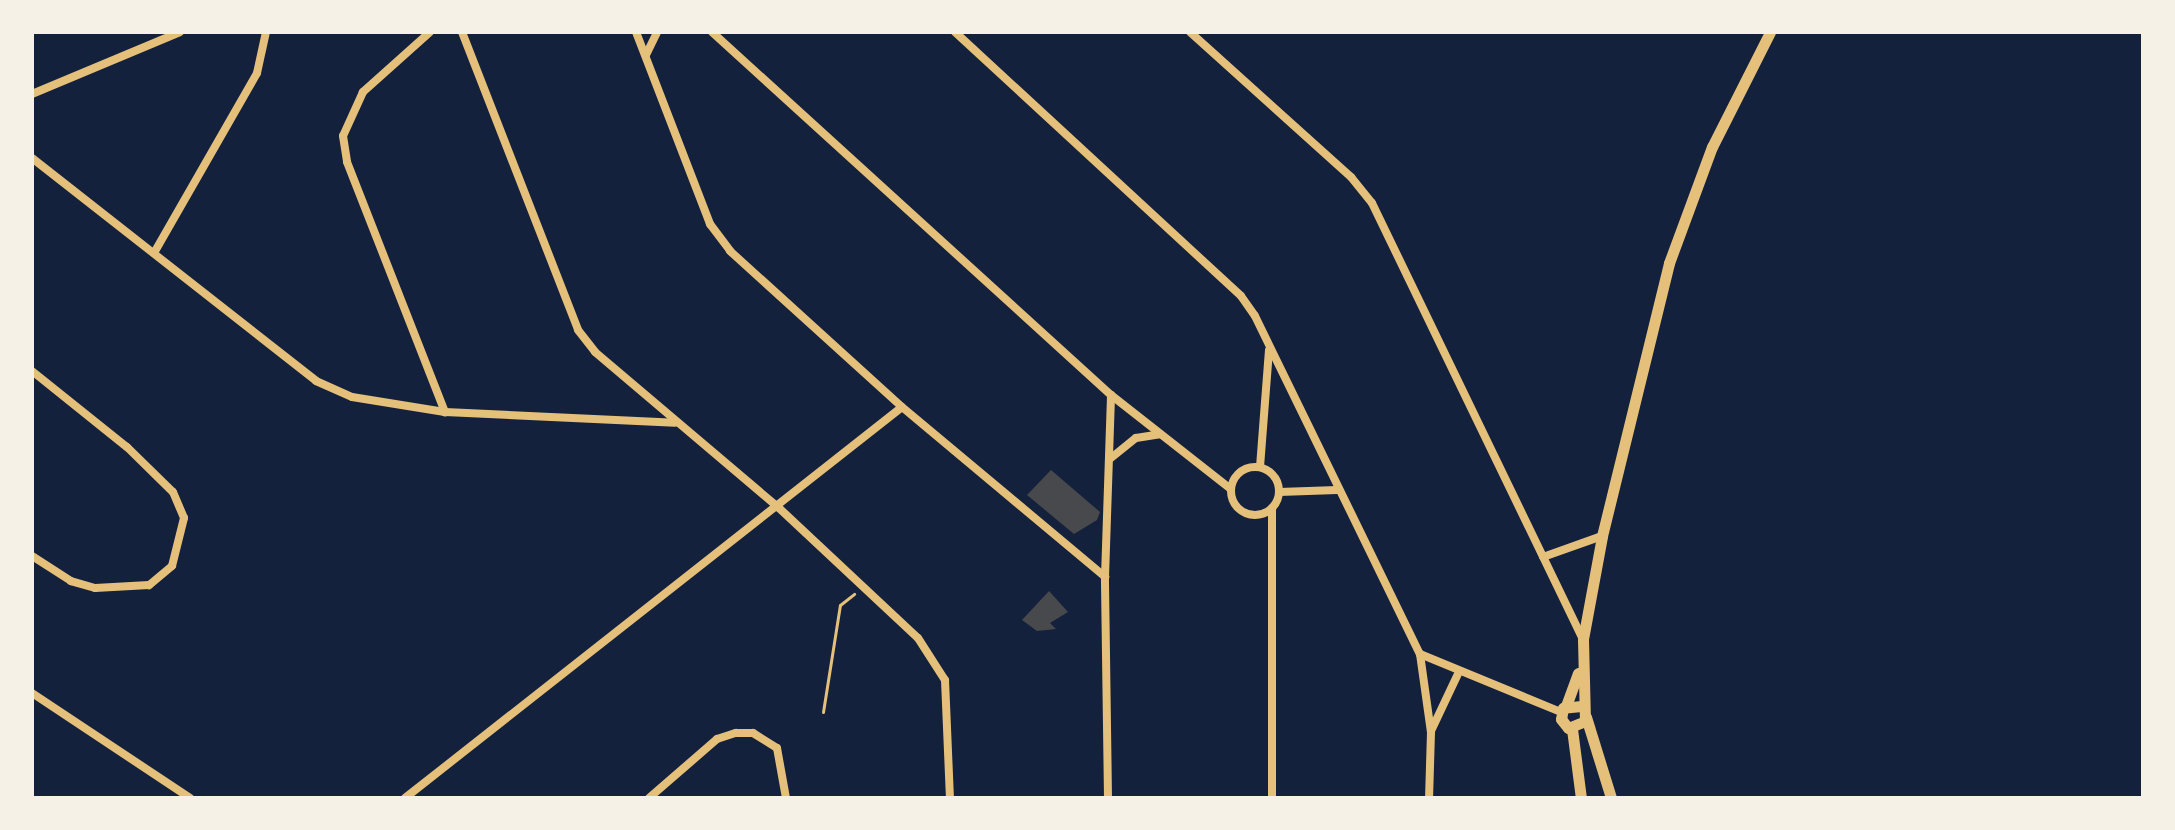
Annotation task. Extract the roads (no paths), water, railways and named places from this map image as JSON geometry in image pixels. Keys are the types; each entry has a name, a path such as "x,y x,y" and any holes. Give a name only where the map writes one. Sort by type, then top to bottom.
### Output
{"street":[{"path":"32,94 180,32"},
{"path":"154,253 257,73 266,32"},
{"path":"430,32 363,92 343,136 347,162 445,412"},
{"path":"462,32 578,330 676,423 779,508 918,638 945,680 950,798"},
{"path":"636,32 720,239 902,407 1105,577"},
{"path":"646,55 657,32"},
{"path":"712,32 1111,395 1231,489 1241,510 1256,515 1272,508"},
{"path":"955,32 1241,296 1420,654 1431,732 1429,798"},
{"path":"1190,32 1351,177 1372,203 1583,639"},
{"path":"1572,729 1583,725 1583,639 1602,536 1669,263 1712,147 1770,32"},
{"path":"32,158 316,381 352,397 445,412 676,423"},
{"path":"1260,467 1269,349"},
{"path":"32,371 127,447 173,492 184,518 172,566 149,585 95,588 71,581 32,556"},
{"path":"1108,798 1105,577 1111,395"},
{"path":"405,798 779,508 902,407"},
{"path":"1111,458 1136,438 1160,434"},
{"path":"1231,489 1238,474 1260,467 1273,475 1279,492 1272,508 1272,798"},
{"path":"1279,492 1337,490"},
{"path":"1543,557 1602,536"},
{"path":"1420,654 1458,674 1564,709 1583,712"},
{"path":"1572,729 1562,723 1564,709 1582,661"},
{"path":"1431,732 1458,674"},
{"path":"32,693 190,798"},
{"path":"1583,712 1611,798"},
{"path":"1572,729 1581,798"},
{"path":"649,798 717,739 736,733 753,733 777,748 786,798"}]}
